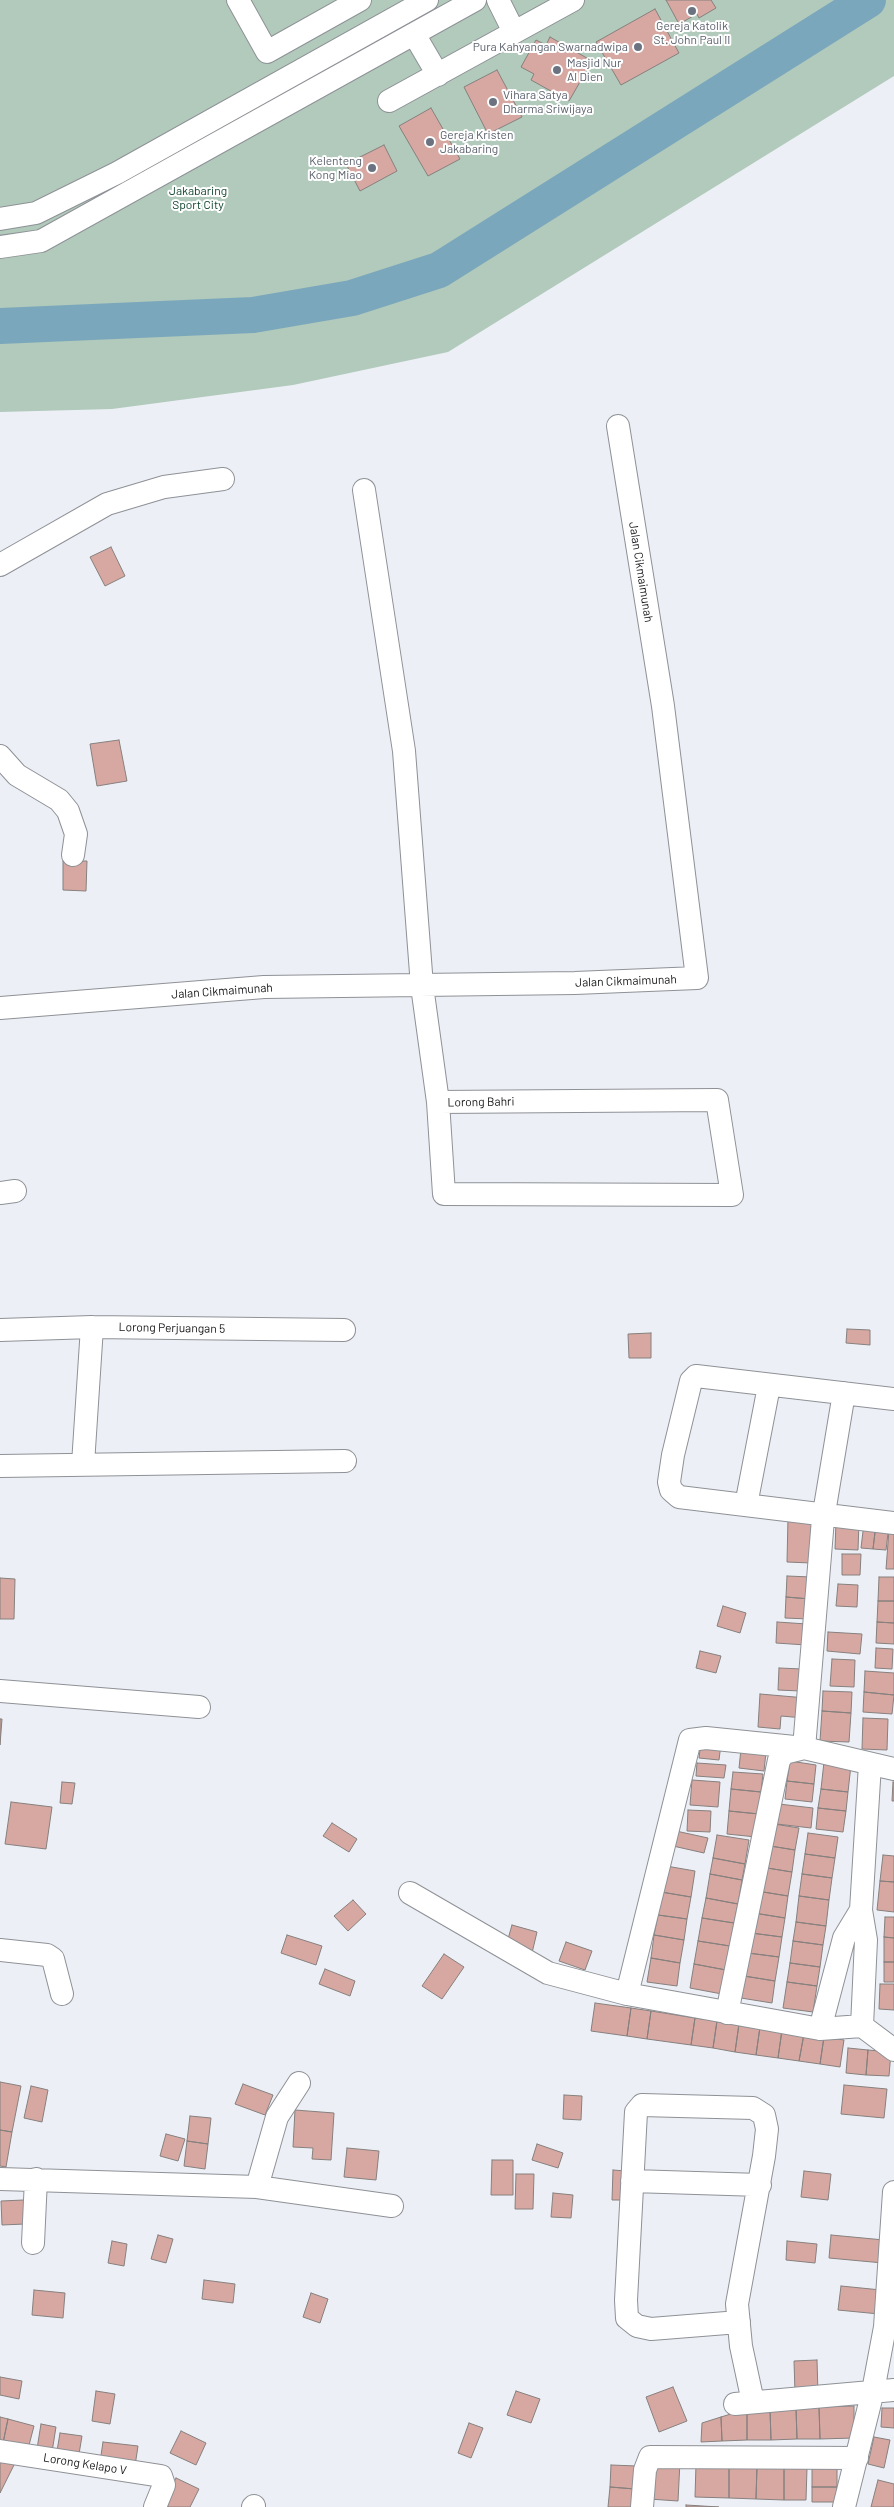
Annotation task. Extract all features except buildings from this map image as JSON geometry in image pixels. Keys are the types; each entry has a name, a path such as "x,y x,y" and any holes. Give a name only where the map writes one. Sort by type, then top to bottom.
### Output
{"street":[{"path":"238,0 267,52 357,2 370,32 382,51"},
{"path":"0,220 36,213 117,173 427,0"},
{"path":"0,247 41,241 475,0"},
{"path":"498,0 514,32"},
{"path":"389,101 514,32 541,8 573,0"},
{"path":"414,34 438,75"},
{"name":"Jalan Cikmaimunah","path":"0,1008 264,987 422,986 697,978 663,706 618,426"},
{"path":"0,565 107,504 164,486 223,479"},
{"path":"364,490 404,751 422,986 438,1102"},
{"path":"0,756 17,775 59,800 68,811 76,834 73,855"},
{"name":"Lorong Bahri","path":"717,1100 732,1195 444,1194 438,1102 717,1100"},
{"path":"83,1464 92,1327"},
{"name":"Lorong Perjuangan 5","path":"0,1330 92,1327 344,1330"},
{"path":"894,1399 768,1386 707,1376 696,1376 691,1381 673,1455 669,1486 679,1498 894,1522"},
{"path":"746,1505 768,1386"},
{"path":"804,1748 824,1514 844,1393"},
{"path":"0,1466 345,1461"},
{"path":"0,1692 199,1707"},
{"path":"627,1994 690,1740 706,1738 804,1748 894,1769"},
{"path":"727,2013 779,1760 784,1753 804,1748"},
{"path":"862,2026 866,1940 861,1910 870,1764"},
{"path":"410,1894 548,1973 627,1994 820,2029 862,2026 894,2050"},
{"path":"820,2029 844,1938 861,1910"},
{"path":"0,1950 47,1955 53,1959 62,1994"},
{"path":"257,2187 277,2117 299,2083"},
{"path":"739,2322 651,2329 630,2323 627,2318 632,2181 638,2108 647,2104 722,2106 760,2110 766,2120 767,2129 760,2185 737,2304 739,2322 741,2346 744,2403 883,2391"},
{"path":"0,2179 257,2187 392,2206"},
{"path":"33,2243 36,2179"},
{"path":"632,2181 760,2185"},
{"path":"844,2507 856,2458 883,2391 885,2327 894,2192"},
{"name":"Lorong Kelapo V","path":"0,2451 161,2476 164,2485 155,2507"},
{"path":"642,2507 645,2470 650,2456 856,2458"}],"green space":[{"name":"Jakabaring Sport City","path":"0,0 894,0 894,76 448,352 293,385 112,409 0,412"}],"waterway":[{"path":"0,326 253,315 352,298 439,270 868,0"}],"place":[{"name":"Gereja Katolik St. John Paul II","path":"692,11"},
{"name":"Pura Kahyangan Swarnadwipa","path":"638,47"},
{"name":"Masjid Nur Al Dien","path":"557,70"},
{"name":"Vihara Satya Dharma Sriwijaya","path":"493,102"},
{"name":"Gereja Kristen Jakabaring","path":"430,142"},
{"name":"Kelenteng Kong Miao","path":"372,168"}]}
